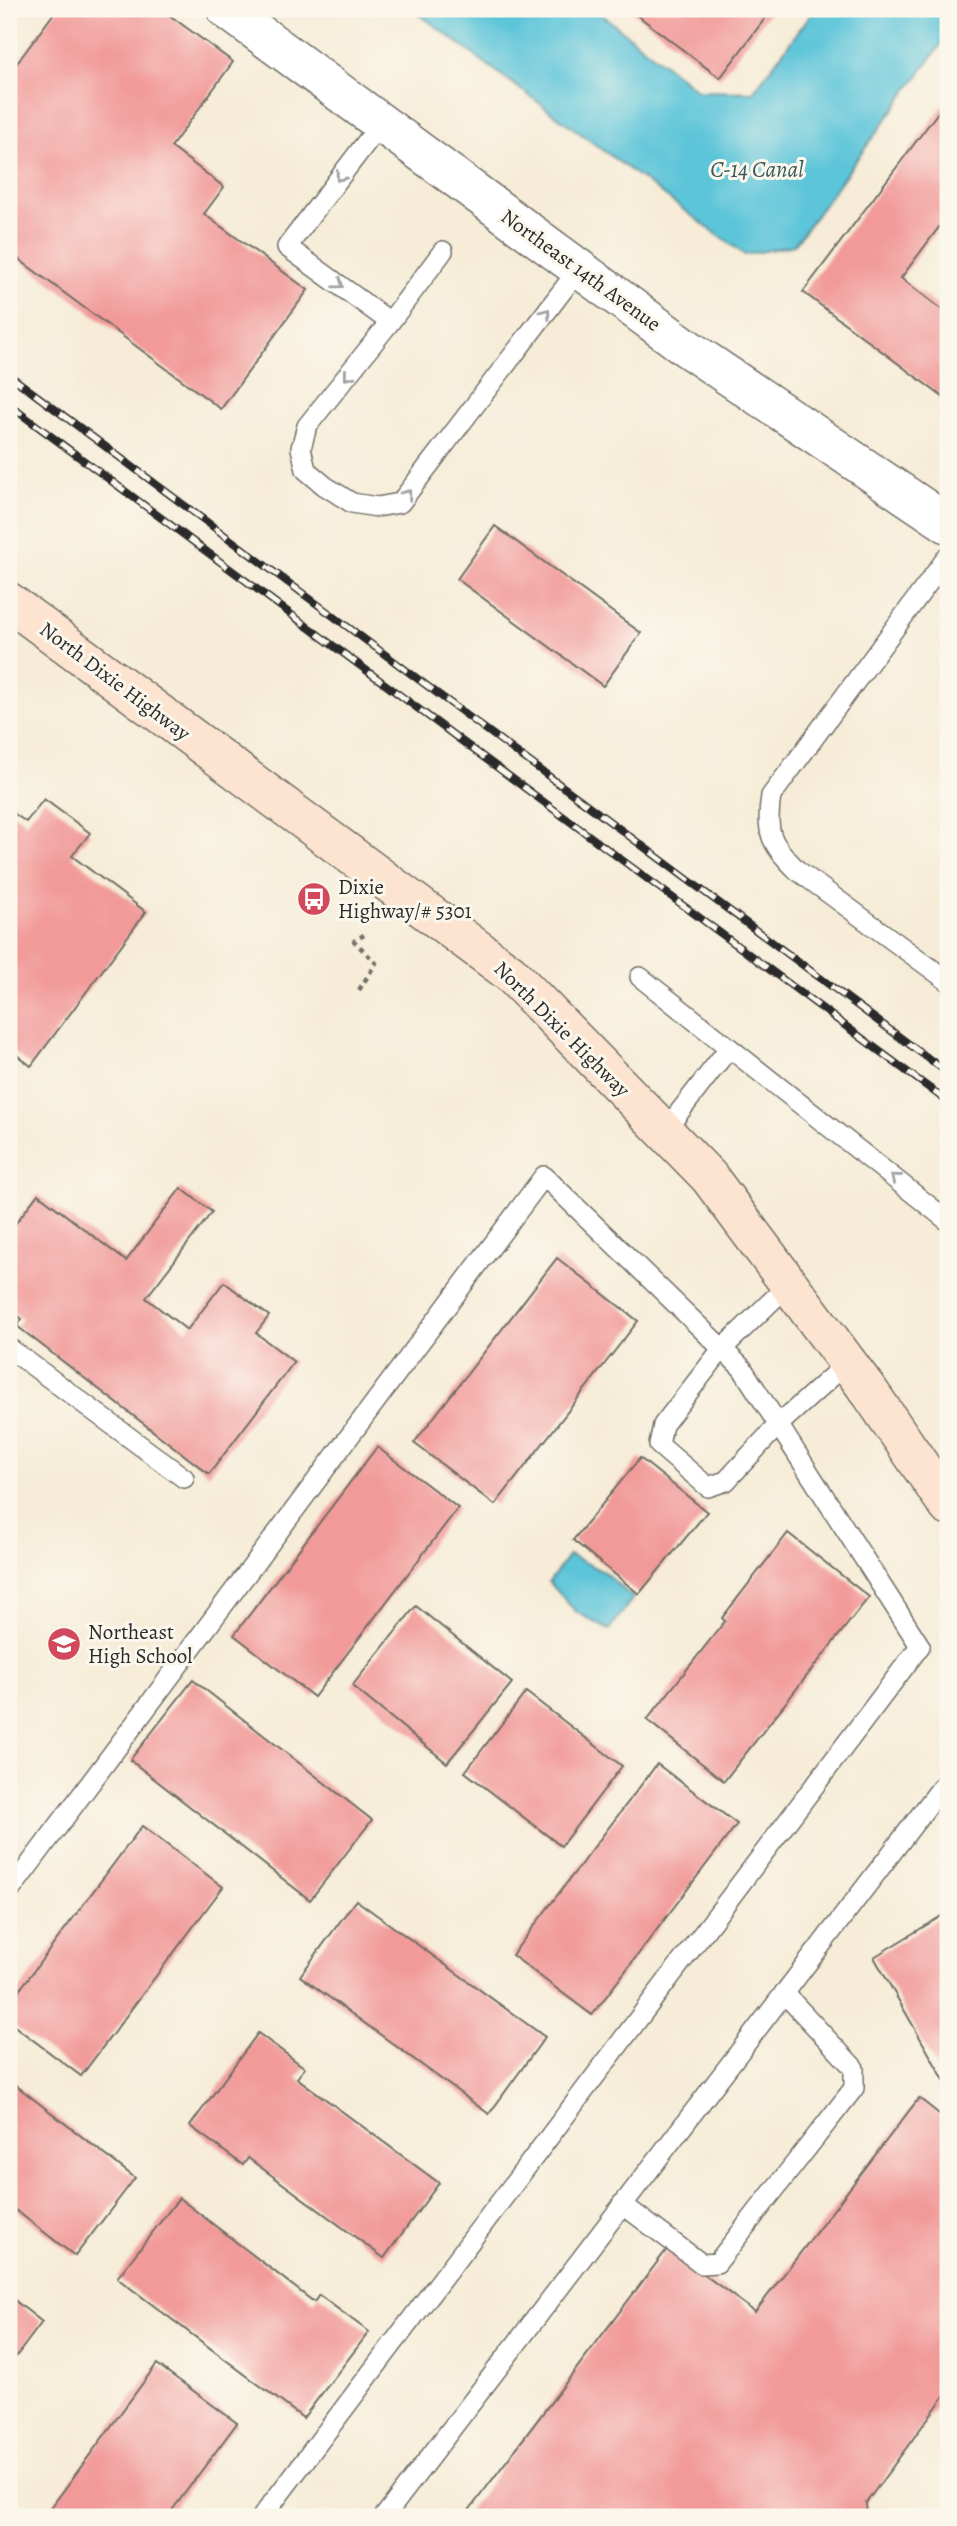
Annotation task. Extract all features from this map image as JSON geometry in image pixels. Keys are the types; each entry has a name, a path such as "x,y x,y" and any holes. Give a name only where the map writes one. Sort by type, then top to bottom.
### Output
{"main road":[{"name":"North Dixie Highway","path":"9,602 510,973 709,1177 848,1362 948,1506"}],"street":[{"name":"Northeast 14th Avenue","path":"226,9 687,348 947,534"}],"lane":[{"path":"381,123 287,247 390,323"},
{"path":"443,251 390,323 307,426 301,448 306,470 352,503 377,507 400,503 579,269"},
{"path":"947,534 771,796 767,822 778,850 797,870 948,981"},
{"path":"640,977 948,1221"},
{"path":"664,1132 729,1048"},
{"path":"9,1892 544,1176 742,1368 920,1646 262,2517"},
{"path":"789,1284 722,1349 663,1425 659,1445 708,1487 726,1482 778,1425 848,1362"},
{"path":"9,1348 184,1478"},
{"path":"384,2517 948,1779"},
{"path":"622,2204 702,2264 717,2263 854,2088 854,2068 784,1993"}],"path":[{"path":"359,989 376,963 354,942 364,935"}],"water":[{"name":"C-14 Canal","path":"412,9 595,9 698,91 753,92 815,9 948,9 948,35 794,245 745,255"},
{"path":"569,1555 604,1572 633,1598 609,1630 576,1612 549,1582"}],"building":[{"path":"57,9 161,9 233,62 171,147 224,187 204,214 308,290 221,409 9,252 9,74"},
{"path":"629,9 772,9 720,78"},
{"path":"948,99 948,215 901,278 948,314 948,401 803,292"},
{"path":"495,526 641,633 603,686 457,579"},
{"path":"44,799 90,833 72,856 146,912 31,1066 9,1049 9,810 26,822"},
{"path":"181,1188 212,1212 146,1298 187,1330 224,1282 269,1316 256,1333 294,1362 209,1474 17,1326 22,1319 9,1309 9,1232 38,1194 126,1261"},
{"path":"557,1258 638,1321 495,1505 414,1443"},
{"path":"377,1447 458,1508 314,1697 234,1635"},
{"path":"640,1458 707,1512 639,1594 573,1540"},
{"path":"788,1533 869,1597 724,1781 647,1720 725,1621 722,1618"},
{"path":"416,1606 512,1683 447,1763 352,1686"},
{"path":"193,1680 372,1820 310,1900 130,1760"},
{"path":"526,1692 622,1766 561,1846 465,1772"},
{"path":"657,1764 737,1824 592,2015 512,1955"},
{"path":"142,1826 223,1887 81,2076 9,2022 9,2004"},
{"path":"356,1900 545,2037 489,2114 300,1976"},
{"path":"948,1912 948,2087 874,1957"},
{"path":"258,2033 305,2068 297,2078 439,2183 384,2258 248,2158 243,2165 190,2126"},
{"path":"9,2080 135,2178 75,2256 9,2205"},
{"path":"919,2098 948,2121 948,2391 866,2503 867,2517 464,2517 668,2248 755,2312"},
{"path":"179,2198 314,2302 319,2295 369,2332 303,2418 117,2278"},
{"path":"9,2296 42,2322 9,2366"},
{"path":"157,2364 237,2423 167,2517 44,2517"}],"railway":[{"path":"9,375 948,1073"},
{"path":"9,405 948,1102"}],"place":[{"name":"Dixie Highway/# 5301","path":"314,899"},
{"name":"Northeast High School","path":"64,1644"}]}
